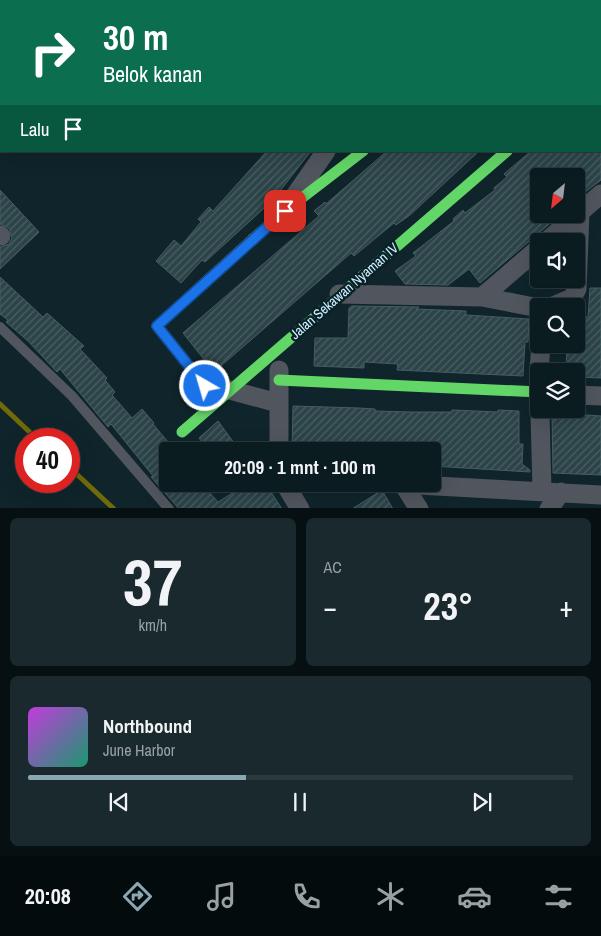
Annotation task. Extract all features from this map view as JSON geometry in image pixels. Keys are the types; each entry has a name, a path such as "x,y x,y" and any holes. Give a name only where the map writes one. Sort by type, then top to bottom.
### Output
{"street":[{"path":"285,211 325,152"},
{"path":"278,403 223,396 157,326 285,211 362,152"},
{"name":"Jalan Sekawan Nyaman IV","path":"182,432 339,294 506,152"},
{"path":"585,208 601,194"},
{"path":"556,233 568,223"},
{"path":"572,298 577,290 580,223"},
{"path":"482,297 530,256"},
{"path":"339,294 482,297 530,306"},
{"path":"278,348 279,442"},
{"path":"279,380 530,382"},
{"path":"585,395 601,396"},
{"path":"539,418 542,490"},
{"path":"441,486 542,490 601,495"},
{"path":"291,492 300,508"},
{"path":"408,492 419,508"},
{"path":"549,508 561,492"}],"lane":[{"path":"0,327 72,396 169,508"}],"building":[{"path":"266,152 310,152 273,200 205,262 202,260 181,283 156,261 174,240 181,246 201,222 198,219 209,207 213,211"},
{"path":"386,152 478,152 410,215 396,225 394,223 354,256 351,253 214,372 183,333 319,216 314,211 325,202 326,204"},
{"path":"530,152 601,152 601,180 585,192 585,168 530,168 530,223 550,223 539,233 530,233 530,240 480,283 469,269 448,285 405,284 395,271 416,256 413,253 454,221 453,219 463,210 465,213 495,190 494,188 507,177 504,174"},
{"path":"0,190 39,232 0,269 0,247 9,244 12,238 9,228 0,224"},
{"path":"0,277 43,317 47,313 84,346 80,349 107,378 105,380 115,392 112,395 132,418 142,409 154,423 168,442 159,442 159,486 111,424 108,427 60,369 57,372 28,341 6,322 8,320 0,314"},
{"path":"590,288 601,288 601,378 585,377 585,363 566,363 567,353 585,353 585,317 588,317"},
{"path":"352,306 419,307 416,309 466,311 466,315 529,319 528,342 525,342 523,376 397,370 398,364 364,362 364,368 314,366 315,338 348,338 349,308"},
{"path":"293,406 410,412 452,412 452,410 519,411 519,444 523,444 522,464 530,472 441,467 441,442 292,442"},
{"path":"585,415 601,416 601,475 553,473 552,418 585,418"},
{"path":"218,421 233,442 202,442 199,438"},
{"path":"164,492 209,492 218,502 234,492 271,492 281,508 178,508"},
{"path":"379,492 383,492 392,508 354,508"}],"waterway":[{"path":"0,404 25,428"},
{"path":"80,477 113,508"}],"traffic: fast":[{"path":"253,239 285,211 362,152"},
{"path":"182,432 506,152"},
{"path":"279,380 530,392"}],"traffic: slow":[{"path":"217,401 157,326 253,239"}],"route":[{"path":"205,386 157,326 285,211"}]}
